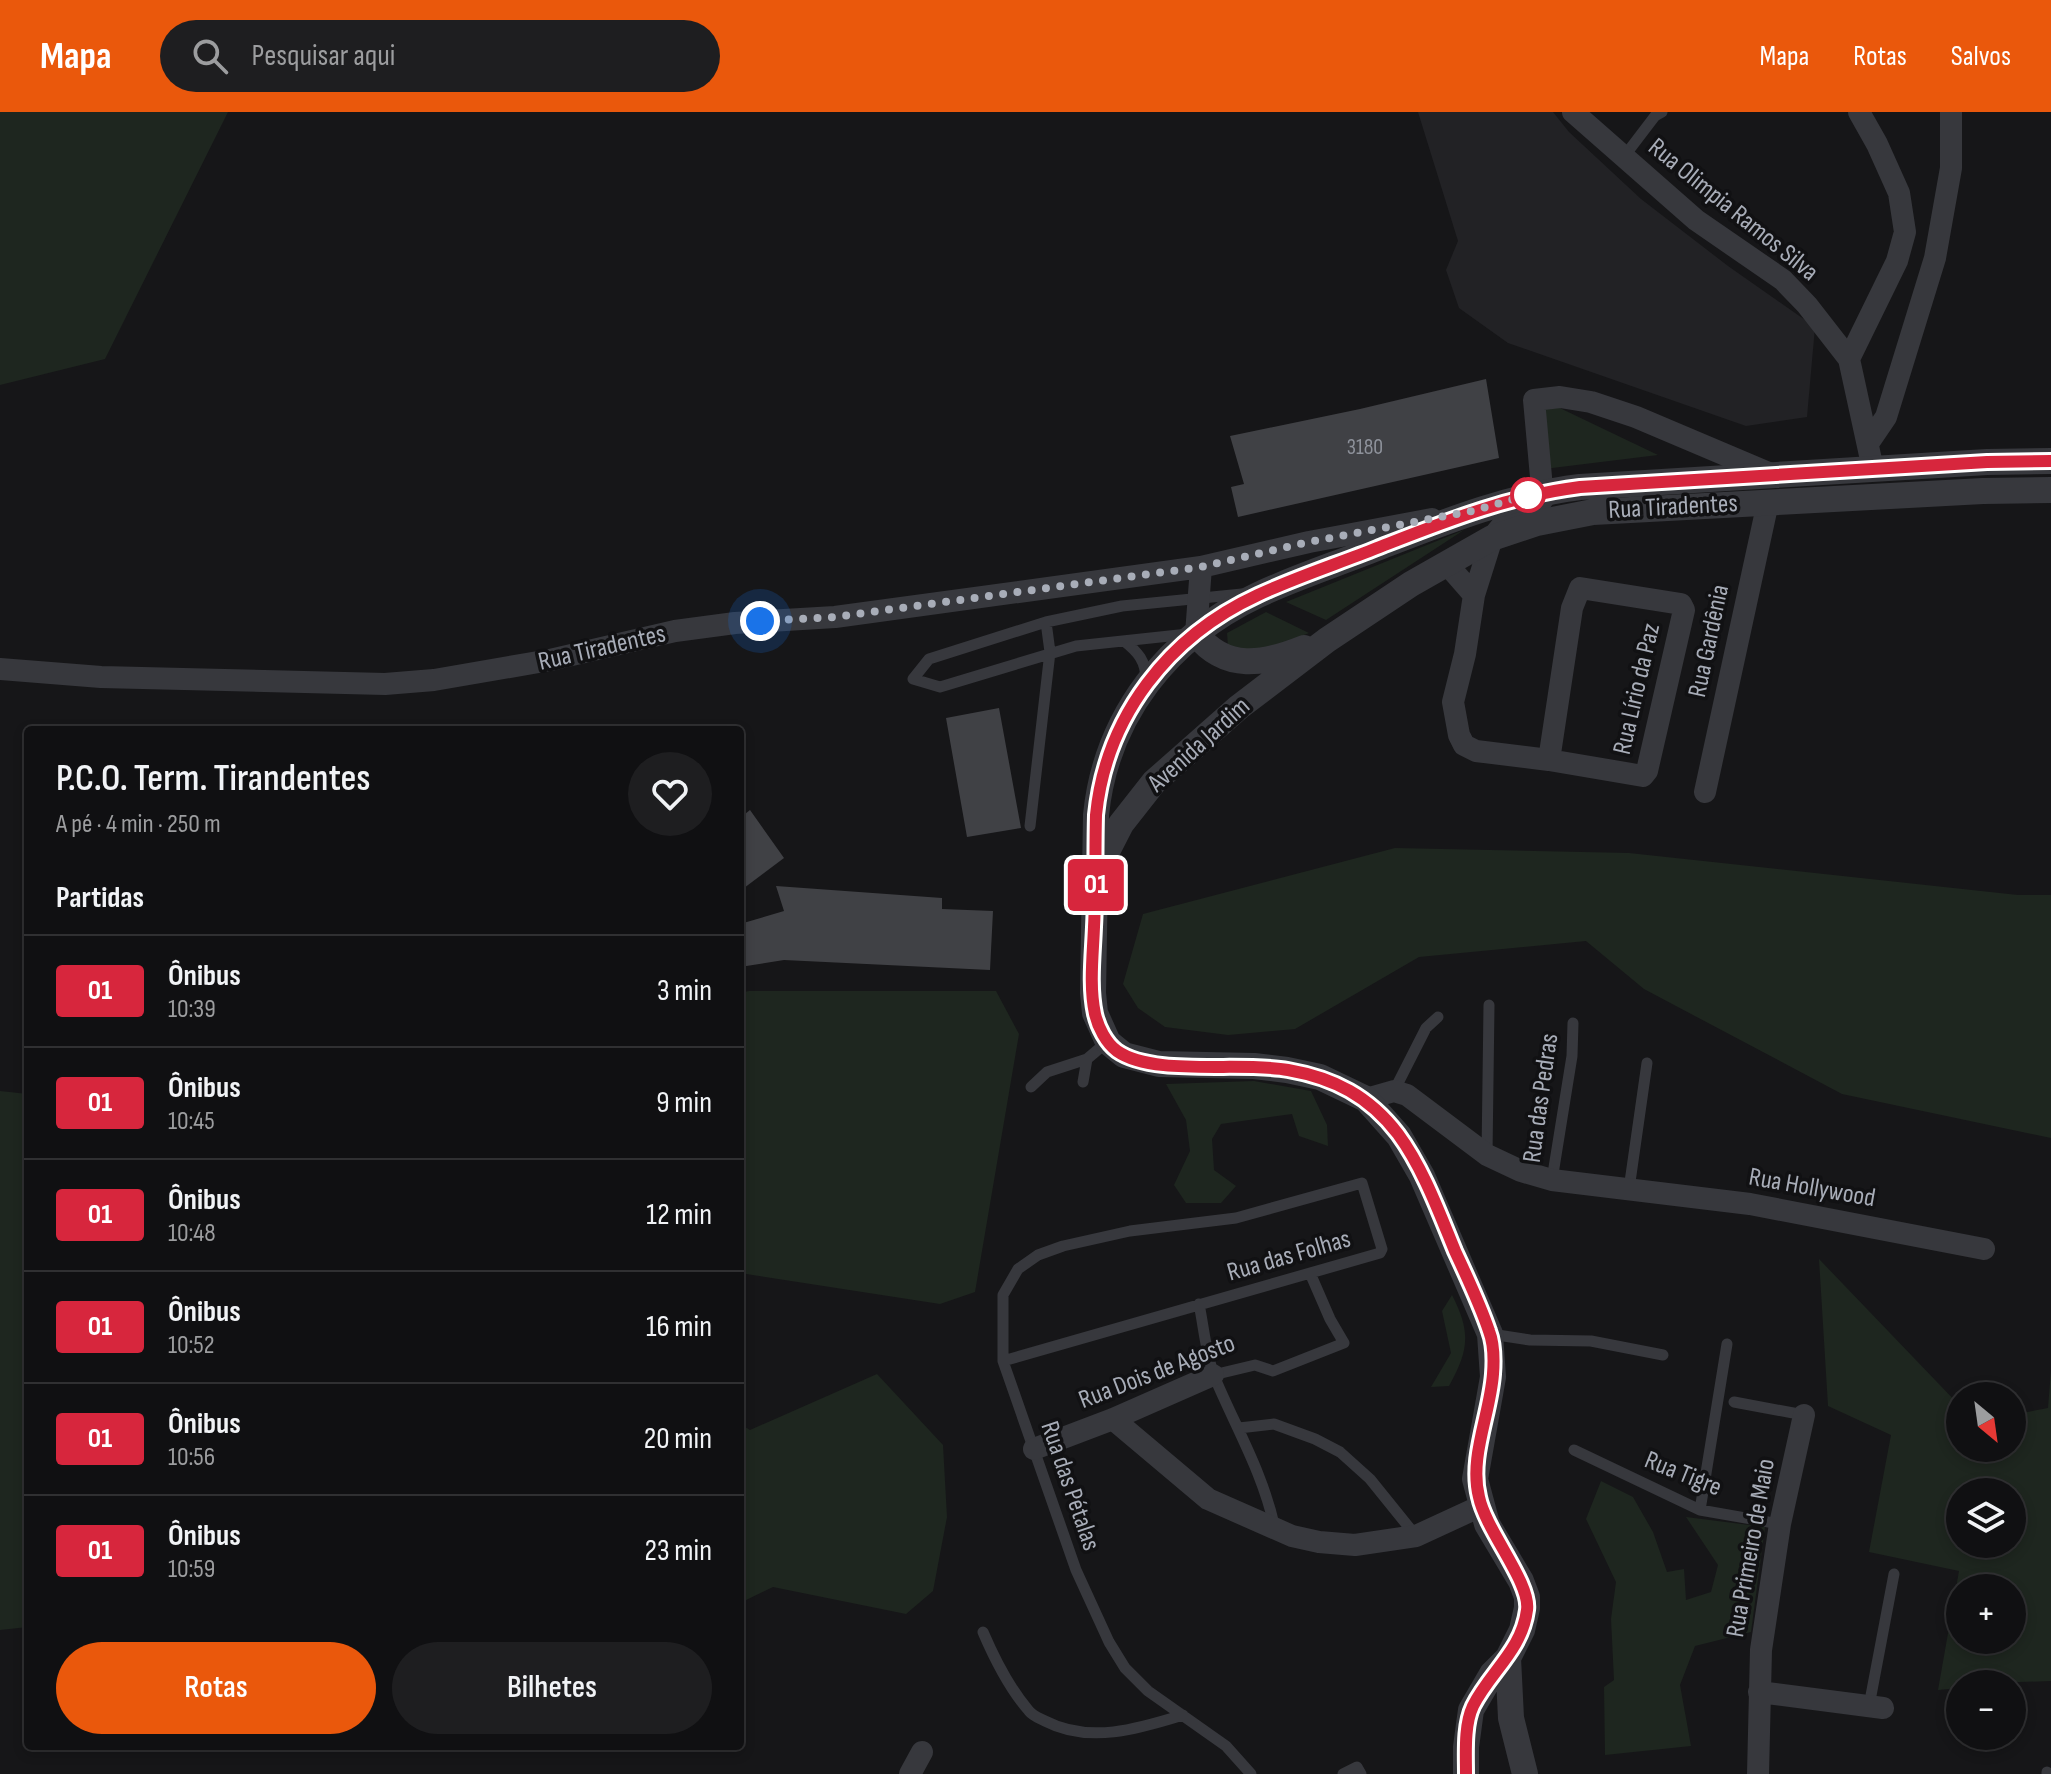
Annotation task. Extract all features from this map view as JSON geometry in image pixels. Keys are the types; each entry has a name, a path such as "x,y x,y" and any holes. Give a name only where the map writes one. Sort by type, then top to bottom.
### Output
{"street":[{"name":"Rua Olimpia Ramos Silva","path":"1573,112 1696,220 1783,280 1849,359"},
{"path":"1859,112 1899,193 1905,232 1897,261 1849,359 1873,469"},
{"path":"1869,442 1886,417 1935,258 1951,168 1951,112"},
{"name":"Rua Tiradentes","path":"1544,491 1534,400 1560,397 1591,402 1636,417 1774,475"},
{"name":"Rua Tiradentes","path":"0,669 101,677 385,684 434,680 503,669 675,631 735,623 835,617 1201,567 1309,542 1472,511 1544,491 1873,469 2051,461"},
{"name":"Rua Tiradentes","path":"1327,640 1446,563 1492,538 1537,523 1593,512 2051,490"},
{"path":"1492,538 1505,522 1540,504 1544,491 1564,504 1593,512"},
{"name":"Rua Gardênia","path":"1705,792 1768,502"},
{"name":"Rua Tiradentes","path":"1196,634 1219,616 1263,593 1472,511"},
{"name":"Rua Lírio da Paz","path":"1492,538 1474,595 1465,654 1453,702 1459,735 1464,745 1476,751 1549,760 1637,777 1646,774 1684,610 1681,604 1580,588 1572,608 1549,760"},
{"path":"1446,563 1474,595"},
{"path":"1201,567 1196,634 1219,656 1240,661 1269,660 1327,640"},
{"name":"Avenida Jardim","path":"1108,1042 1095,1013 1093,993 1096,815 1105,766 1124,719 1146,682 1196,634"},
{"name":"Avenida Jardim","path":"1096,873 1121,824 1154,782 1239,707 1327,640"},
{"path":"1108,1042 1124,1055 1159,1064 1254,1066 1320,1077 1366,1099 1399,1136 1422,1176 1490,1334 1493,1377 1475,1479 1487,1524 1521,1581 1527,1597 1522,1630 1508,1658 1492,1674 1471,1710 1466,1774"},
{"path":"1366,1099 1394,1091"},
{"name":"Rua Hollywood","path":"1394,1091 1407,1095 1431,1111 1487,1155 1521,1171 1552,1180 1750,1204 1984,1249"},
{"name":"Rua Dois de Agosto","path":"1034,1449 1113,1419 1213,1375"},
{"name":"Rua Primeiro de Maio","path":"1758,1774 1761,1650 1780,1524 1804,1415"},
{"path":"1113,1419 1208,1499 1275,1529 1319,1542 1355,1545 1416,1536 1481,1506"},
{"path":"1508,1658 1511,1718 1525,1774"},
{"path":"1484,1688 1497,1686 1509,1698"},
{"path":"1759,1692 1876,1707"},
{"path":"910,1774 922,1752"}],"lane":[{"path":"1623,158 1655,116 1662,112"},
{"name":"Rua Tiradentes","path":"1050,652 940,687 913,679 929,659 1046,622 1122,606 1263,593"},
{"path":"1030,826 1050,652 1046,622"},
{"path":"1050,652 1091,643 1196,634"},
{"path":"1124,641 1139,653 1146,682"},
{"path":"1487,1155 1489,1005"},
{"path":"1394,1091 1426,1028 1438,1017"},
{"name":"Rua das Pedras","path":"1552,1180 1572,1056 1573,1023"},
{"path":"1031,1087 1047,1072 1087,1059 1108,1042"},
{"path":"1083,1082 1087,1059"},
{"path":"1629,1189 1647,1063"},
{"name":"Rua das Folhas","path":"1003,1361 1380,1253 1382,1249 1361,1182 1236,1218 1130,1231"},
{"name":"Rua das Pétalas","path":"1130,1231 1063,1246 1038,1255 1018,1269 1003,1295 1003,1361 1076,1570 1109,1642 1125,1668 1148,1691 1226,1746 1251,1774"},
{"name":"Rua Dois de Agosto","path":"1213,1375 1255,1365 1273,1371 1344,1343 1310,1273"},
{"path":"1199,1304 1213,1375 1239,1428 1269,1502 1275,1529"},
{"path":"1490,1334 1530,1340 1591,1341 1663,1355"},
{"path":"1700,1510 1727,1344"},
{"path":"1734,1402 1804,1415"},
{"path":"1239,1428 1274,1424 1340,1452 1370,1479 1416,1536"},
{"name":"Rua Tigre","path":"1574,1450 1700,1510 1780,1524"},
{"path":"1876,1707 1894,1574"},
{"path":"983,1632 999,1668 1031,1714 1059,1729 1099,1734 1140,1729 1183,1715"},
{"path":"1343,1774 1359,1770"}],"shaded area":[{"path":"0,112 228,112 105,359 0,385"},
{"path":"1418,112 1553,112 1569,132 1641,199 1728,266 1815,327 1807,417 1746,426 1508,343 1459,308 1446,270 1458,241"},
{"path":"1541,399 1658,455 1544,469"},
{"path":"1464,530 1326,620 1286,602"},
{"path":"1266,612 1309,633 1259,649 1228,646 1227,633"},
{"path":"1395,848 1629,853 2018,895 2051,895 2051,1138 1842,1094 1644,989 1586,941 1419,957 1295,1029 1228,1035 1165,1027 1138,1008 1123,984 1143,914"},
{"path":"996,991 1019,1034 975,1292 940,1304 744,1274 744,992"},
{"path":"1254,1081 1311,1091 1327,1125 1328,1146 1299,1136 1292,1114 1221,1124 1212,1139 1214,1170 1236,1186 1221,1203 1186,1203 1174,1185 1190,1151 1186,1120 1166,1084"},
{"path":"0,1091 24,1094 24,1627 0,1630"},
{"path":"1819,1259 1946,1391 1946,1462 2026,1462 2026,1412 2048,1408 2051,1370 2051,1681 2026,1682 2026,1670 1946,1670 1946,1689 1938,1690 1946,1645 1946,1654 2026,1654 2026,1574 1958,1574 1959,1571 1869,1552 1891,1435 1828,1406"},
{"path":"1452,1295 1465,1331 1464,1351 1449,1386 1431,1387 1451,1353 1442,1311"},
{"path":"877,1374 943,1445 947,1517 933,1591 906,1614 773,1587 744,1601 744,1426 750,1430"},
{"path":"1601,1481 1633,1497 1653,1532 1667,1572 1684,1569 1686,1600 1711,1592 1718,1565 1686,1517 1765,1527 1751,1632 1695,1646 1680,1685 1691,1746 1605,1755 1604,1687 1614,1680 1611,1619 1616,1582 1586,1519"}],"building":[{"path":"1486,379 1499,458 1238,517 1231,487 1244,484 1230,436"},
{"path":"999,708 1021,828 967,837 946,718"},
{"path":"750,810 784,858 744,888 744,815"},
{"path":"776,886 942,898 942,909 993,911 990,970 784,960 744,966 744,923 784,911"}],"bus line":[{"name":"01","path":"1466,1774 1471,1710 1492,1674 1508,1658 1522,1630 1527,1608 1521,1581 1487,1524 1475,1479 1493,1377 1490,1334 1422,1176 1399,1136 1366,1099 1320,1077 1287,1070 1144,1062 1124,1055 1108,1042 1095,1013 1093,964 1096,815 1098,793 1113,743 1146,682 1167,659 1219,616 1272,589 1494,504 1544,491 1580,487 1987,462 2051,461"}],"route":[{"path":"760,621 835,617 1201,567 1309,542 1472,511 1528,495"}]}
